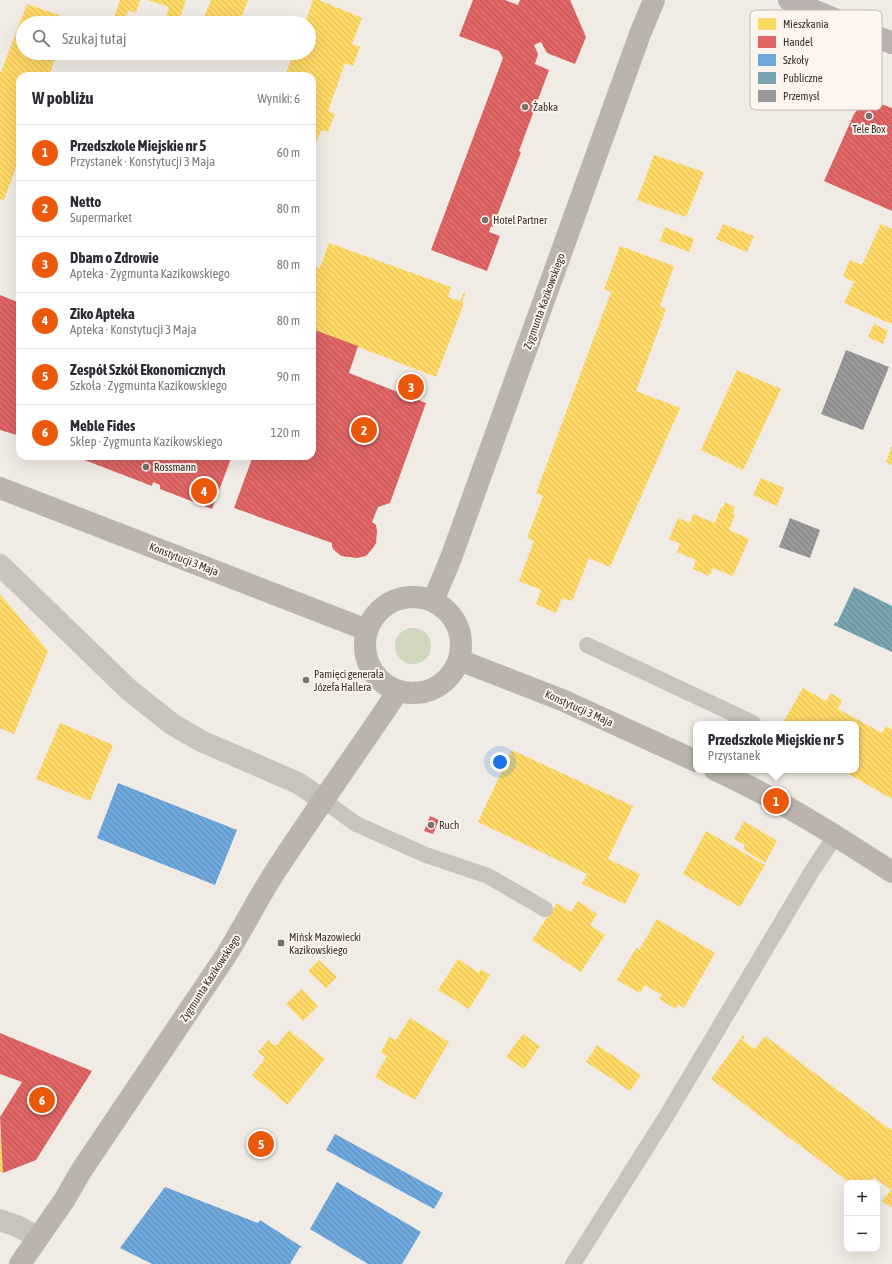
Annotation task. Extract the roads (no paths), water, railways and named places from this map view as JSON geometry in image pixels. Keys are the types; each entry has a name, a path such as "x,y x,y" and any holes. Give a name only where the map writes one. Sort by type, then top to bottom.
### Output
{"main road":[{"path":"789,0 813,10"},
{"path":"882,39 892,43"}],"street":[{"name":"Zygmunta Kazikowskiego","path":"433,601 451,558 642,28 654,0"},
{"name":"Konstytucji 3 Maja","path":"0,488 368,630"},
{"path":"0,565 129,690 172,724 201,742 298,783 323,800"},
{"path":"414,597 433,601 442,607 452,617 459,630 462,645 459,660 452,674 442,684 428,691 413,693 398,691 385,684 374,674 368,660 365,645 368,630 374,617 385,606 398,599 414,597"},
{"name":"Konstytucji 3 Maja","path":"459,660 562,700 693,760"},
{"name":"Zygmunta Kazikowskiego","path":"20,1264 65,1199 242,930 272,877 398,691"},
{"path":"726,773 836,835 892,872"},
{"path":"0,1220 16,1226 38,1238"}],"lane":[{"path":"587,645 749,721"},
{"path":"323,800 356,824 426,855 488,876 545,909"},
{"path":"573,1264 666,1115 812,871 836,835"}],"place":[{"name":"Żabka","path":"525,107"},
{"name":"Tele Box","path":"869,116"},
{"name":"Hotel Partner","path":"485,220"},
{"name":"Dbam o Zdrowie","path":"411,387"},
{"name":"Netto","path":"364,430"},
{"name":"Rossmann","path":"146,467"},
{"name":"Ziko Apteka","path":"204,491"},
{"name":"Pamięci generała Józefa Hallera","path":"306,680"},
{"name":"Przedszkole Miejskie nr 5","path":"776,801"},
{"name":"Ruch","path":"431,825"},
{"name":"Mińsk Mazowiecki Kazikowskiego","path":"281,943"},
{"name":"Meble Fides","path":"42,1100"},
{"name":"Zespół Szkół Ekonomicznych","path":"261,1144"}]}
